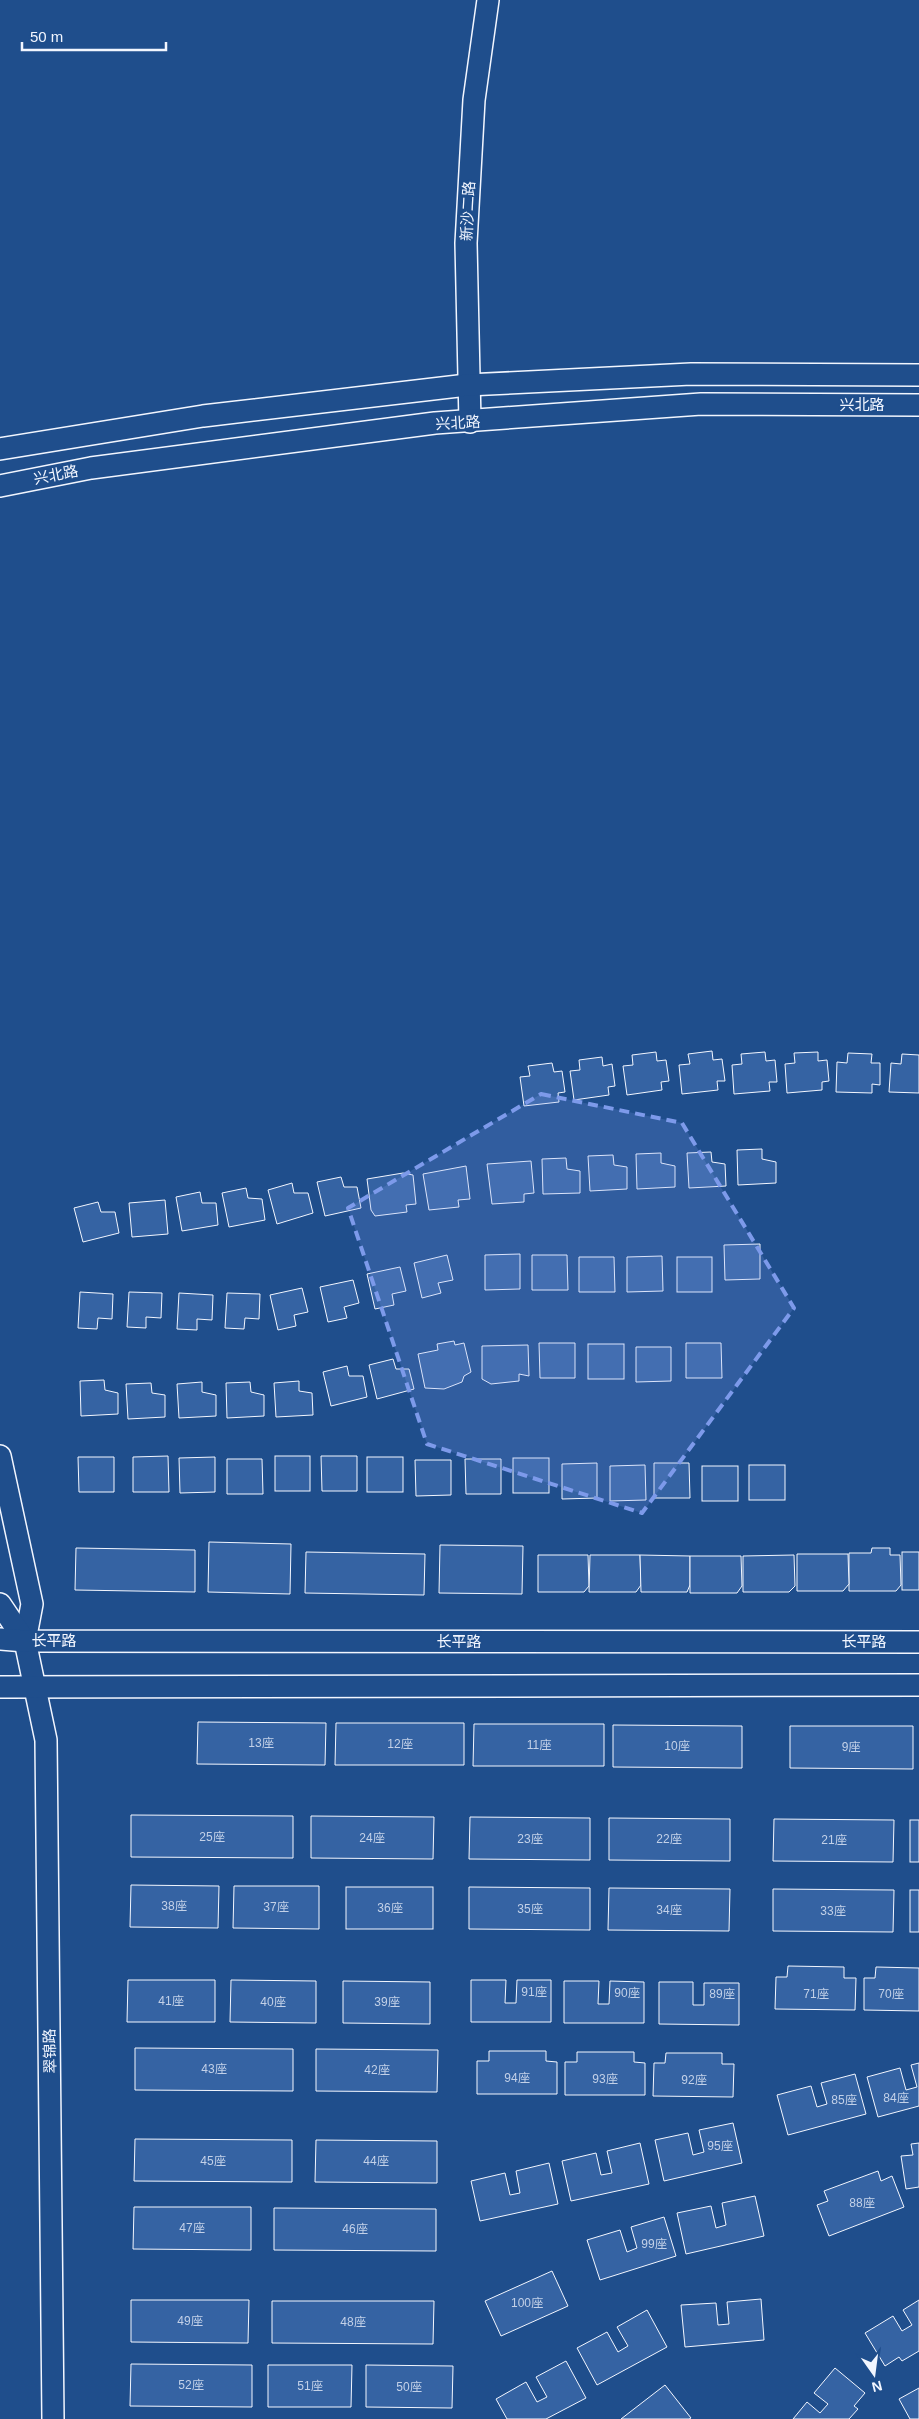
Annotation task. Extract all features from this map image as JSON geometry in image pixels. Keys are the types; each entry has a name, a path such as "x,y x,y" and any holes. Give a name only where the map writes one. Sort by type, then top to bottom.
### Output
{"street":[{"name":"新沙二路","path":"470,422 467,386 466,233 474,100 488,0"},
{"name":"兴北路","path":"0,449 203,416 467,386 691,374 919,375"},
{"name":"兴北路","path":"0,486 91,468 435,423 701,404 919,405"},
{"path":"0,1456 32,1604 25,1641"},
{"path":"0,1604 25,1641"},
{"name":"长平路","path":"0,1640 919,1642"},
{"name":"翠锦路","path":"25,1641 36,1685 46,1740 53,2419"},
{"path":"0,1686 919,1685"}],"highlighted area":[{"path":"541,1094 682,1123 794,1308 642,1513 427,1444 348,1208"}],"building":[{"path":"712,1051 713,1060 722,1059 725,1081 717,1081 718,1090 682,1094 679,1065 690,1064 688,1054"},
{"path":"656,1052 657,1061 666,1060 669,1081 661,1082 662,1090 627,1095 623,1066 633,1065 632,1055"},
{"path":"765,1052 766,1061 775,1060 777,1082 769,1082 770,1091 734,1094 732,1065 742,1064 741,1054"},
{"path":"818,1052 818,1061 827,1060 829,1081 822,1082 822,1090 787,1093 785,1064 795,1063 794,1053"},
{"path":"848,1053 872,1054 871,1063 880,1063 880,1085 872,1084 872,1093 836,1092 837,1062 847,1063"},
{"path":"902,1054 919,1055 919,1093 889,1092 891,1063 901,1064"},
{"path":"602,1057 603,1066 612,1064 615,1086 608,1087 609,1095 574,1100 570,1071 580,1070 579,1060"},
{"path":"552,1063 554,1072 562,1071 565,1092 558,1093 559,1102 524,1106 520,1077 530,1076 528,1066"},
{"path":"762,1149 762,1159 776,1162 776,1183 738,1185 737,1150"},
{"path":"711,1152 712,1162 725,1164 726,1186 689,1188 687,1153"},
{"path":"661,1153 661,1163 675,1166 675,1187 637,1189 636,1154"},
{"path":"613,1155 614,1165 627,1167 627,1189 590,1191 588,1156"},
{"path":"566,1158 567,1169 580,1171 580,1193 543,1194 542,1159"},
{"path":"531,1161 534,1193 524,1194 524,1202 492,1204 487,1164"},
{"path":"466,1166 470,1199 458,1200 459,1207 429,1210 423,1174"},
{"path":"403,1173 413,1175 416,1204 406,1205 407,1212 375,1216 371,1210 367,1179"},
{"path":"341,1177 344,1187 357,1187 361,1208 325,1216 317,1182"},
{"path":"292,1183 294,1193 308,1193 313,1213 277,1224 268,1190"},
{"path":"246,1188 248,1198 262,1199 265,1220 229,1227 222,1193"},
{"path":"200,1192 202,1203 216,1203 218,1225 182,1231 176,1197"},
{"path":"165,1200 168,1234 132,1237 129,1203"},
{"path":"98,1202 101,1212 115,1212 119,1233 83,1242 74,1208"},
{"path":"760,1244 760,1279 725,1280 724,1245"},
{"path":"520,1254 520,1289 485,1290 485,1255"},
{"path":"447,1255 453,1280 438,1283 441,1293 422,1298 414,1263"},
{"path":"532,1255 567,1255 568,1290 532,1290"},
{"path":"662,1256 663,1291 627,1292 627,1257"},
{"path":"579,1257 614,1257 615,1292 579,1292"},
{"path":"677,1257 712,1257 712,1292 677,1292"},
{"path":"400,1267 406,1291 392,1294 394,1305 375,1309 367,1274"},
{"path":"353,1280 359,1303 344,1307 347,1318 328,1322 320,1287"},
{"path":"302,1288 308,1312 294,1315 296,1326 278,1330 270,1295"},
{"path":"80,1292 113,1294 112,1319 98,1318 97,1329 78,1328"},
{"path":"129,1292 162,1293 161,1318 146,1317 146,1328 127,1327"},
{"path":"179,1293 213,1295 212,1320 197,1319 197,1330 177,1329"},
{"path":"227,1293 260,1294 259,1319 245,1318 244,1329 225,1328"},
{"path":"454,1341 455,1345 464,1343 471,1372 464,1376 462,1382 444,1389 425,1388 418,1354 438,1350 437,1344"},
{"path":"539,1343 575,1343 575,1378 540,1378"},
{"path":"686,1343 721,1343 722,1378 686,1378"},
{"path":"588,1344 624,1344 624,1379 588,1379"},
{"path":"528,1345 529,1376 519,1374 519,1381 491,1384 482,1379 482,1346"},
{"path":"636,1347 671,1347 671,1381 636,1382"},
{"path":"393,1359 396,1369 409,1369 414,1389 377,1399 369,1365"},
{"path":"347,1366 349,1376 363,1376 367,1397 331,1406 323,1372"},
{"path":"104,1380 105,1390 118,1393 118,1414 81,1416 80,1381"},
{"path":"299,1381 299,1391 312,1393 313,1415 276,1417 274,1383"},
{"path":"202,1382 202,1392 216,1395 216,1416 179,1418 177,1384"},
{"path":"250,1382 251,1392 264,1395 264,1416 227,1418 226,1383"},
{"path":"151,1383 152,1393 165,1395 165,1417 128,1419 126,1384"},
{"path":"168,1456 169,1492 133,1492 133,1457"},
{"path":"275,1456 310,1456 310,1491 275,1491"},
{"path":"321,1456 357,1456 357,1491 322,1491"},
{"path":"78,1457 114,1457 114,1492 79,1492"},
{"path":"215,1457 215,1492 180,1493 179,1458"},
{"path":"367,1457 403,1457 403,1492 367,1492"},
{"path":"513,1458 549,1458 549,1493 513,1493"},
{"path":"227,1459 262,1459 263,1494 227,1494"},
{"path":"465,1459 501,1459 501,1494 466,1494"},
{"path":"415,1460 451,1460 451,1495 416,1496"},
{"path":"597,1463 597,1498 562,1499 562,1464"},
{"path":"654,1463 689,1463 690,1498 654,1498"},
{"path":"645,1465 646,1500 610,1501 610,1466"},
{"path":"749,1465 785,1465 785,1500 749,1500"},
{"path":"702,1466 738,1466 738,1501 702,1501"},
{"path":"209,1542 291,1544 290,1594 208,1592"},
{"path":"440,1545 523,1546 522,1594 439,1593"},
{"path":"76,1548 195,1550 195,1592 75,1590"},
{"path":"872,1548 890,1548 890,1555 900,1555 901,1585 896,1591 849,1591 849,1553 871,1553"},
{"path":"306,1552 425,1554 424,1595 305,1593"},
{"path":"902,1552 919,1552 919,1590 902,1590"},
{"path":"797,1554 848,1554 849,1584 843,1591 797,1591"},
{"path":"538,1555 588,1555 589,1586 584,1592 538,1592"},
{"path":"590,1555 640,1555 641,1585 636,1592 589,1592"},
{"path":"640,1555 690,1556 690,1585 687,1592 641,1592"},
{"path":"794,1555 795,1586 789,1592 743,1592 743,1556"},
{"path":"690,1556 741,1556 742,1586 737,1593 690,1593"},
{"path":"198,1722 326,1723 325,1765 197,1764"},
{"path":"336,1723 464,1723 464,1765 335,1765"},
{"path":"474,1724 604,1724 604,1766 473,1766"},
{"path":"613,1725 742,1726 742,1768 613,1767"},
{"path":"790,1726 913,1726 913,1769 790,1768"},
{"path":"131,1815 293,1816 293,1858 131,1857"},
{"path":"311,1816 434,1817 433,1859 311,1858"},
{"path":"470,1817 590,1818 590,1860 469,1859"},
{"path":"609,1818 730,1819 730,1861 609,1860"},
{"path":"774,1819 894,1820 893,1862 773,1861"},
{"path":"910,1820 919,1820 919,1862 910,1862"},
{"path":"131,1885 219,1886 218,1928 130,1927"},
{"path":"234,1886 319,1886 319,1929 233,1928"},
{"path":"346,1887 433,1887 433,1929 346,1929"},
{"path":"469,1887 590,1888 590,1930 469,1929"},
{"path":"609,1888 730,1889 729,1931 608,1930"},
{"path":"773,1889 894,1890 893,1932 773,1931"},
{"path":"910,1890 919,1890 919,1932 910,1932"},
{"path":"788,1966 844,1967 844,1978 856,1978 855,2010 775,2009 776,1977 787,1977"},
{"path":"876,1967 919,1968 919,2011 864,2010 864,1978 875,1978"},
{"path":"128,1980 215,1980 215,2022 127,2022"},
{"path":"231,1980 316,1981 316,2023 230,2022"},
{"path":"471,1980 506,1980 505,2003 516,2003 517,1980 551,1980 551,2022 471,2022"},
{"path":"343,1981 430,1982 430,2024 343,2023"},
{"path":"564,1981 599,1981 598,2004 609,2004 610,1981 644,1982 644,2023 564,2023"},
{"path":"659,1982 693,1982 693,2005 704,2005 704,1983 739,1983 739,2025 659,2024"},
{"path":"135,2048 293,2049 293,2091 135,2090"},
{"path":"316,2049 438,2050 437,2092 316,2091"},
{"path":"489,2051 546,2051 546,2061 557,2062 557,2094 477,2094 477,2061 489,2061"},
{"path":"577,2052 634,2052 634,2062 645,2063 645,2095 565,2095 565,2062 577,2062"},
{"path":"666,2053 722,2053 722,2064 734,2064 733,2097 653,2096 654,2063 665,2063"},
{"path":"919,2063 919,2106 878,2117 867,2077 900,2068 906,2090 917,2087 911,2065"},
{"path":"855,2074 866,2114 788,2135 777,2095 811,2086 817,2107 827,2104 821,2083"},
{"path":"733,2123 742,2163 664,2181 655,2140 688,2133 693,2155 704,2152 699,2130"},
{"path":"135,2139 292,2140 292,2182 134,2181"},
{"path":"316,2140 437,2141 437,2183 315,2182"},
{"path":"640,2143 649,2184 571,2201 562,2161 596,2153 601,2175 612,2173 607,2151"},
{"path":"919,2143 919,2187 906,2189 901,2156 913,2155 911,2144"},
{"path":"549,2163 558,2204 480,2221 471,2181 505,2173 510,2195 520,2193 516,2171"},
{"path":"878,2171 881,2181 892,2176 904,2207 829,2236 817,2205 828,2201 824,2191"},
{"path":"755,2196 764,2236 686,2254 677,2213 711,2206 716,2228 726,2225 722,2203"},
{"path":"134,2207 251,2207 251,2250 133,2249"},
{"path":"274,2208 436,2209 436,2251 274,2250"},
{"path":"664,2217 676,2256 600,2280 587,2240 620,2230 627,2252 637,2248 631,2227"},
{"path":"552,2271 568,2306 501,2336 485,2301"},
{"path":"761,2299 764,2340 685,2347 681,2305 716,2303 718,2325 729,2324 727,2302"},
{"path":"131,2300 249,2300 248,2343 131,2342"},
{"path":"919,2300 919,2351 902,2361 899,2357 885,2366 865,2333 893,2316 902,2331 912,2325 903,2310"},
{"path":"272,2301 434,2301 433,2344 272,2343"},
{"path":"647,2310 667,2347 597,2385 577,2348 607,2332 618,2352 628,2346 617,2327"},
{"path":"566,2361 586,2398 546,2419 507,2419 496,2399 526,2382 537,2402 547,2397 536,2377"},
{"path":"131,2364 252,2365 252,2407 130,2406"},
{"path":"268,2365 352,2365 351,2407 268,2407"},
{"path":"366,2365 453,2366 452,2408 366,2407"},
{"path":"835,2368 865,2393 854,2406 858,2409 849,2419 793,2419 807,2402 820,2413 828,2404 814,2393"},
{"path":"665,2385 691,2418 621,2419"},
{"path":"919,2388 919,2419 910,2419 899,2399"}]}
